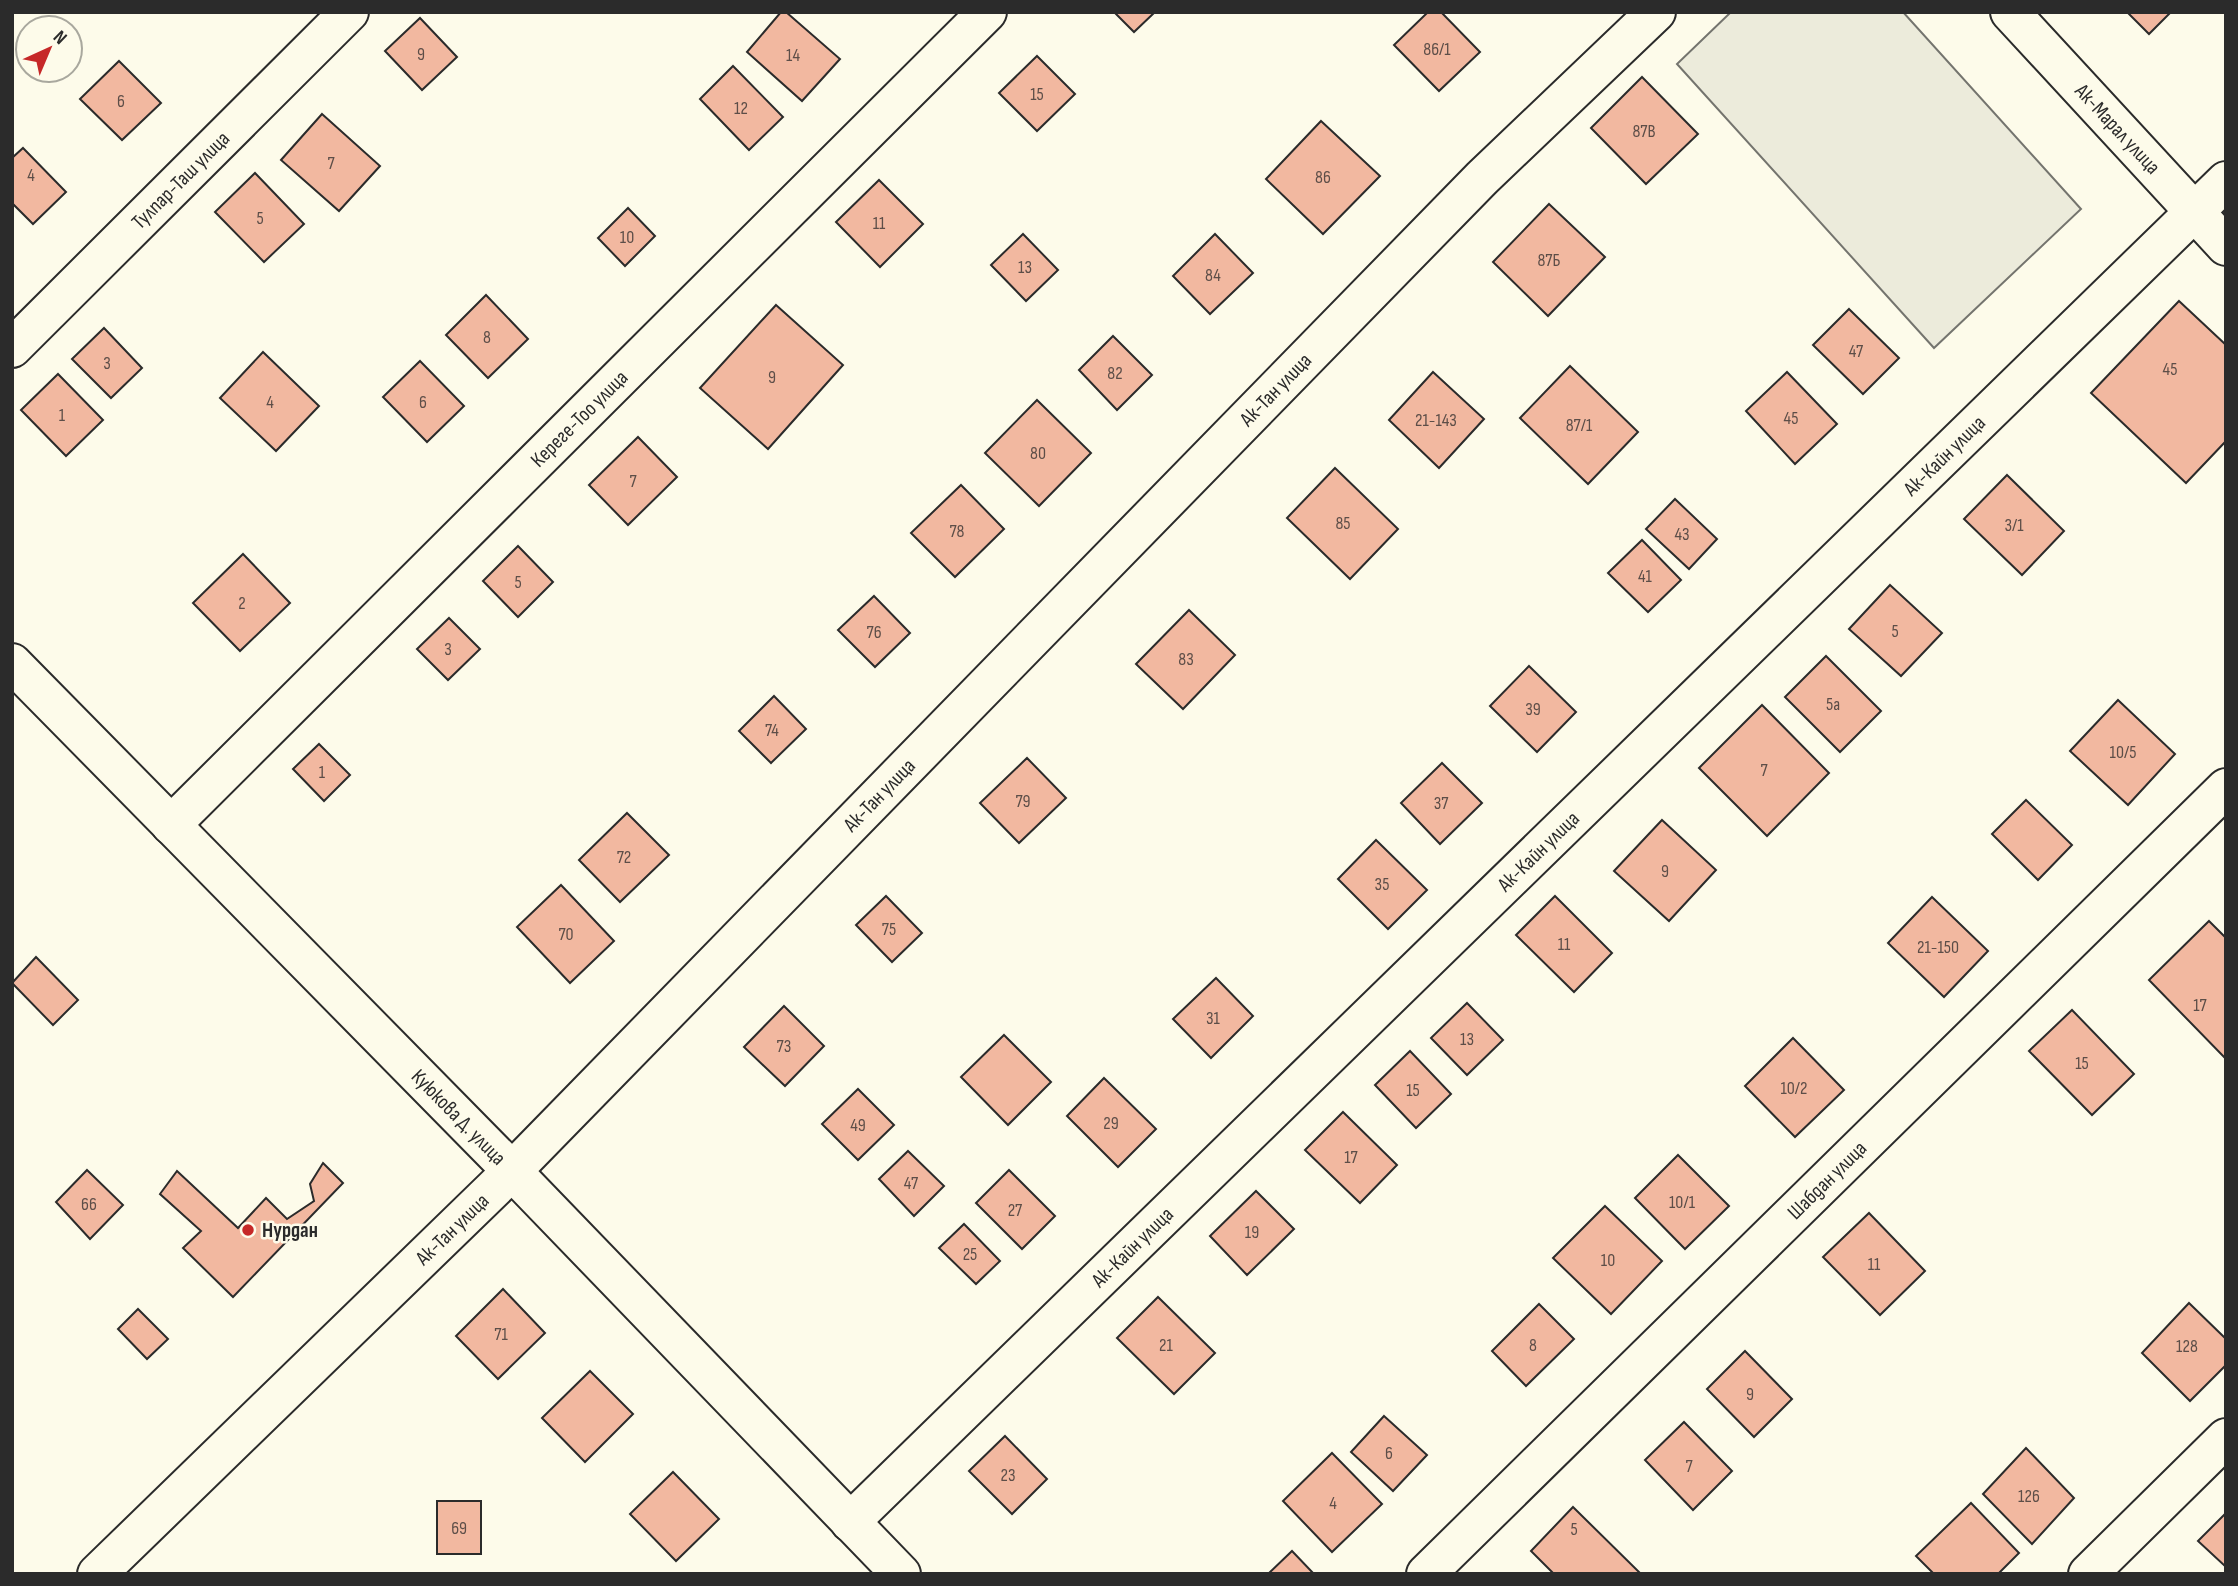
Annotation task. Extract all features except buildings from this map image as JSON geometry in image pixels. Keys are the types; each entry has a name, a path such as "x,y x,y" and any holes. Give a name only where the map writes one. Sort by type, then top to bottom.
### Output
{"street":[{"name":"Тулпар-Таш улица","path":"12,348 349,12"},
{"name":"Кереге-Тоо улица","path":"171,825 986,12"},
{"name":"Ак-Тан улица","path":"97,1574 512,1171 1482,178 1656,12"},
{"name":"Ак-Марал улица","path":"2010,12 2226,246"},
{"name":"Ак-Кайн улица","path":"850,1522 2226,181"},
{"name":"Куюкова Д. улица","path":"12,663 512,1171 901,1574"},
{"name":"Шабдан улица","path":"1426,1574 2226,788"},
{"path":"2088,1574 2226,1438"}],"shaded area":[{"path":"1731,12 1903,12 2081,209 1934,348 1677,64"}],"place":[{"name":"Нурдан","path":"248,1230"}]}
